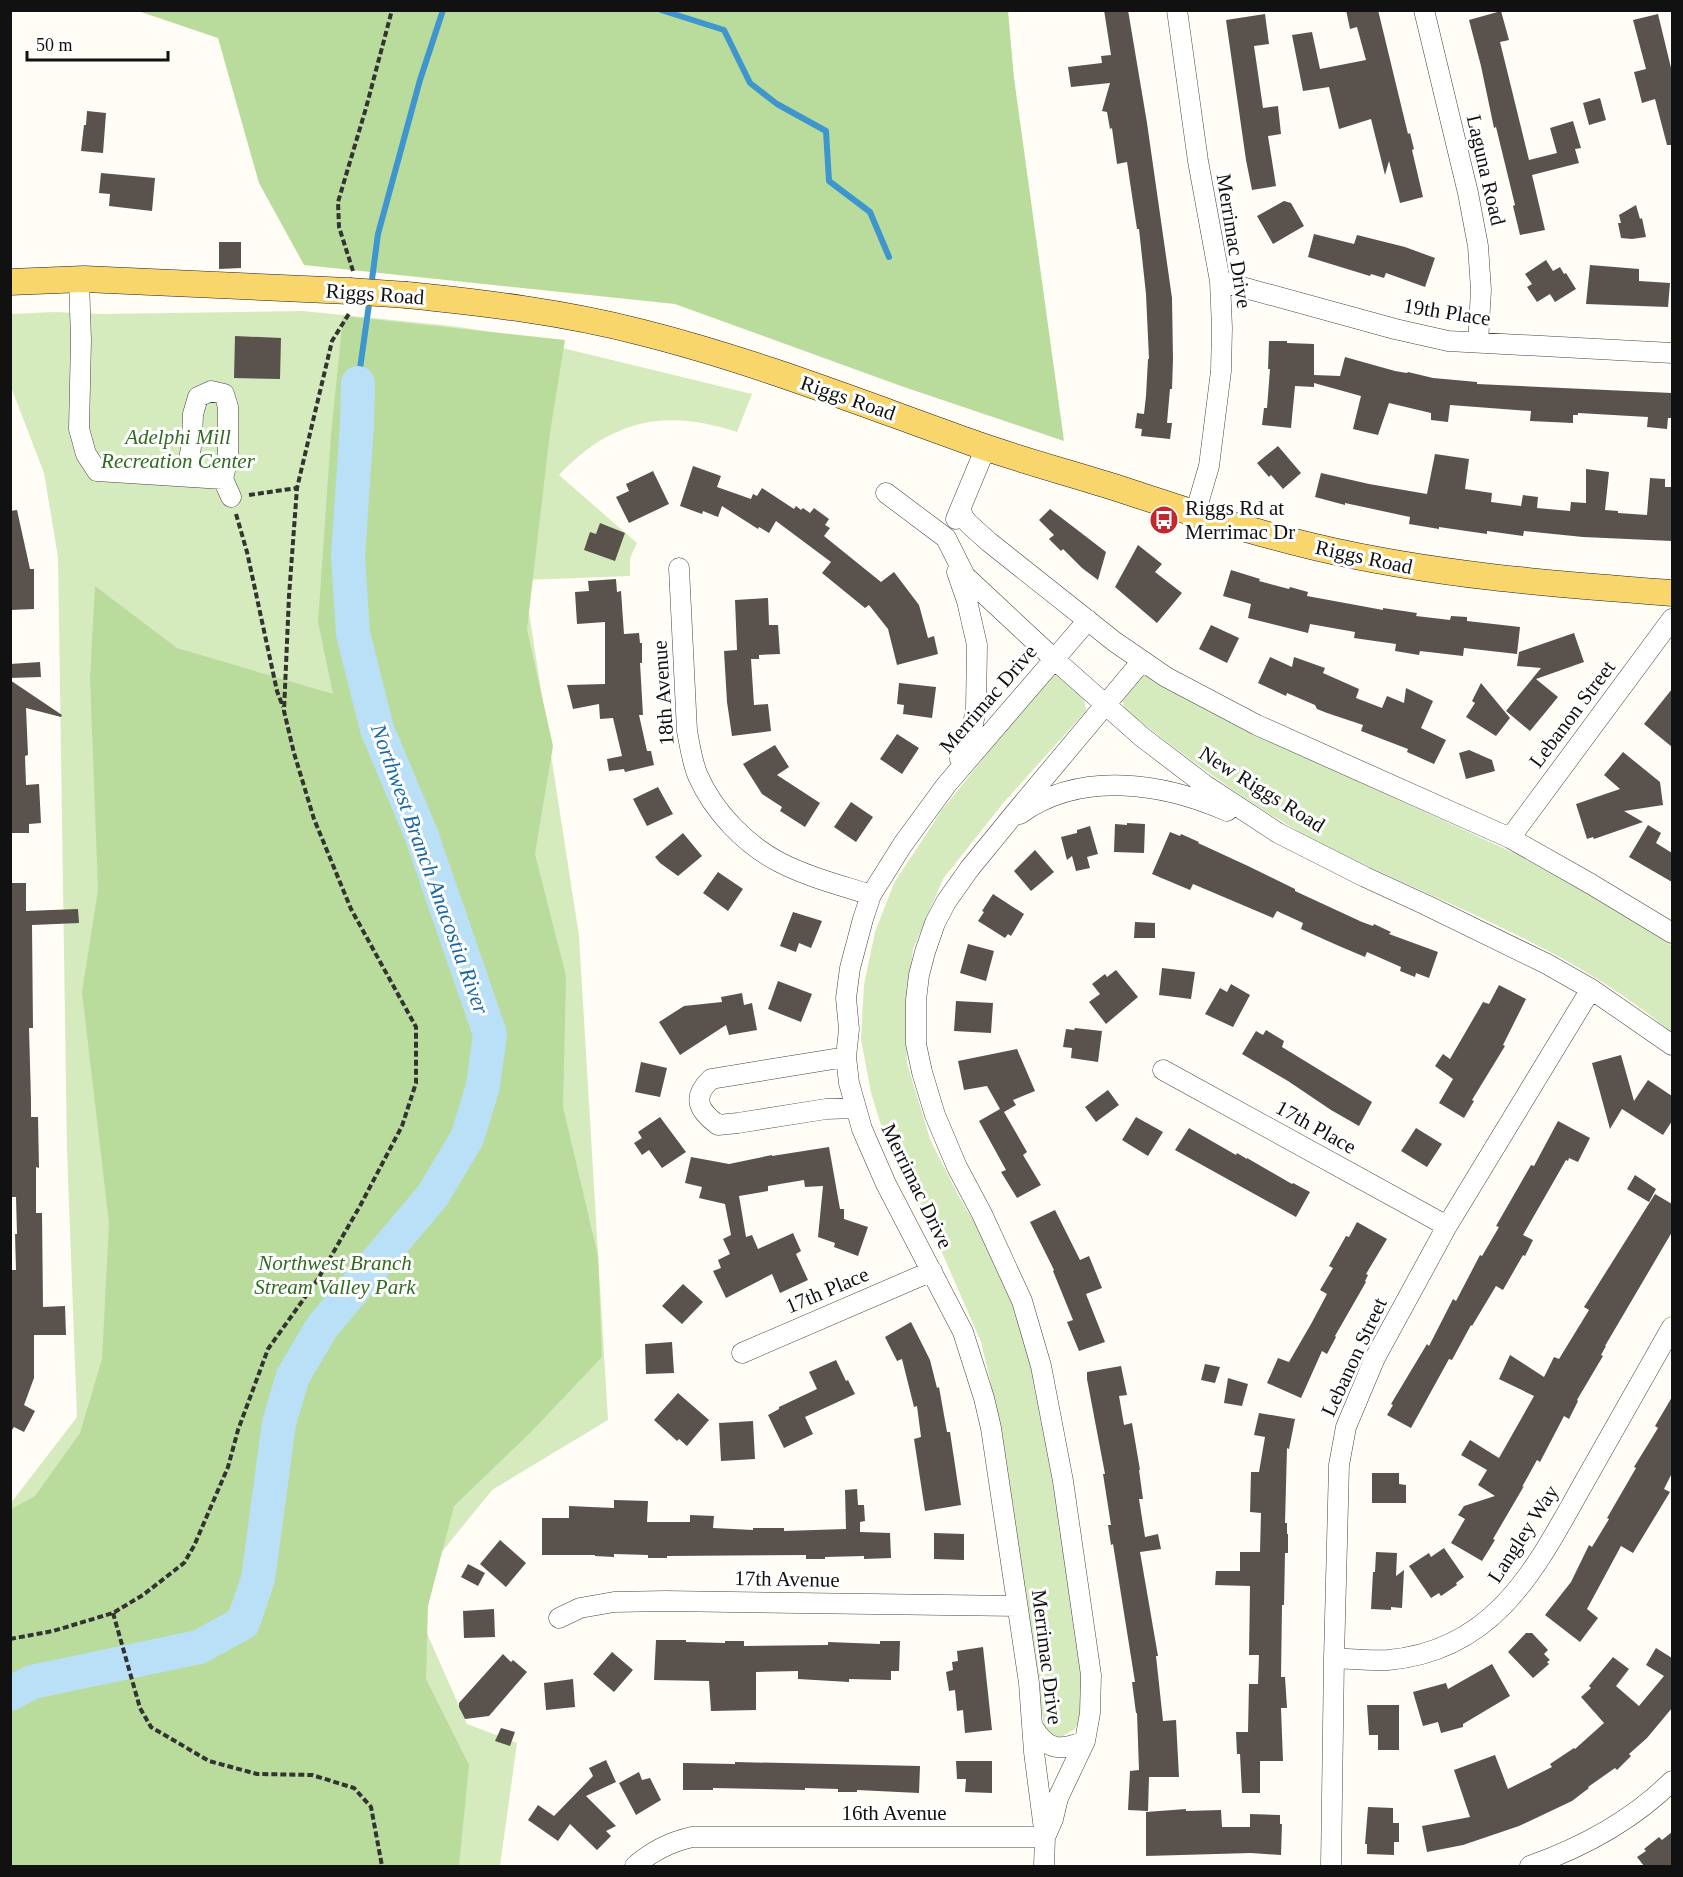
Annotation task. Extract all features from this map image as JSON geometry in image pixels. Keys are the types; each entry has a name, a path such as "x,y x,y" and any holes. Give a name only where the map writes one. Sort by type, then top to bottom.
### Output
{"main road":[{"name":"Riggs Road","path":"10,282 79,279 407,295 502,305 584,319 699,348 986,447 1195,514 1312,547 1394,565 1455,574 1672,593"}],"street":[{"name":"Merrimac Drive","path":"1177,10 1198,161 1221,281 1221,371 1209,466 1195,514"},
{"name":"Laguna Road","path":"1424,10 1468,193 1478,246 1481,290 1478,343"},
{"path":"79,279 81,340 79,429 86,454 97,471 223,479"},
{"name":"19th Place","path":"1221,281 1426,337 1478,343 1672,353"},
{"path":"187,477 193,414 198,397 211,391 224,394 228,407 228,457 223,479 231,497"},
{"path":"947,784 965,749 972,729 978,688 977,645 967,600 946,538 961,509 986,447"},
{"name":"New Riggs Road","path":"886,493 946,538 965,576 1054,659 1106,706 1205,785 1278,833 1547,964 1591,989 1672,1045"},
{"path":"961,509 963,517 989,542 1142,662 1257,725 1510,838 1672,933"},
{"name":"18th Avenue","path":"679,568 687,731 691,754 705,792 744,838 761,851 779,862 810,875 871,896"},
{"name":"Lebanon Street","path":"1510,838 1672,619"},
{"name":"Merrimac Drive","path":"1044,1866 1044,1837 1029,1683 991,1428 963,1332 876,1164 862,1129 849,1083 846,1057 849,1029 846,998 850,968 871,896 903,844 947,784 1088,620"},
{"name":"Merrimac Drive","path":"1044,1837 1053,1819 1058,1798 1085,1742 1090,1713 1091,1675 1063,1481 1041,1366 1022,1301 982,1214 944,1140 922,1072 916,1044 916,1000 919,975 935,923 946,902 970,868 1142,662"},
{"path":"1006,825 1043,800 1096,786 1130,784 1176,792 1208,802 1278,833"},
{"name":"Lebanon Street","path":"1331,1866 1339,1465 1346,1427 1375,1358 1447,1226 1591,989"},
{"path":"846,1057 711,1079 702,1087 699,1100 704,1114 718,1125 738,1124 826,1109 856,1108"},
{"name":"17th Place","path":"1163,1070 1447,1226"},
{"name":"17th Place","path":"742,1353 932,1271"},
{"name":"Langley Way","path":"1334,1658 1389,1660 1432,1651 1467,1635 1511,1599 1555,1534 1672,1327"},
{"name":"17th Avenue","path":"559,1618 580,1608 614,1602 1017,1606"},
{"path":"1033,1727 1041,1740 1050,1746 1065,1749 1085,1742"},
{"path":"1530,1866 1566,1853 1614,1827 1636,1813 1672,1781"},
{"name":"16th Avenue","path":"636,1866 651,1854 674,1842 692,1837 1044,1837"}],"path":[{"path":"284,711 288,596 297,488 332,341 351,294 353,271 339,227 338,202 392,10"},
{"path":"10,1639 53,1631 113,1613 143,1595 184,1563 194,1546 228,1467 238,1430 268,1349 318,1280 360,1206 402,1126 416,1083 416,1027 351,909 307,797 277,691 247,552 231,497 297,488"},
{"path":"113,1613 140,1708 151,1727 209,1761 257,1774 312,1774 354,1788 371,1807 382,1866"}],"green space":[{"path":"138,11 1008,11 1014,78 1064,441 901,386 675,304 304,265 259,183 218,38"},
{"name":"Northwest Branch Stream Valley Park","path":"303,311 452,326 505,334 752,394 737,432 686,421 640,424 619,431 599,442 579,456 559,475 637,543 630,558 630,576 524,580 579,936 608,1420 492,1490 424,1574 422,1622 467,1724 517,1743 500,1866 11,1866 11,1503 77,1417 67,1151 58,557 44,473 11,387 11,314"},
{"name":"Northwest Branch Stream Valley Park","path":"343,316 565,340 550,432 527,629 553,746 535,854 566,976 563,1107 598,1256 602,1357 531,1432 454,1506 428,1606 426,1679 469,1765 459,1866 11,1866 11,1509 35,1496 80,1433 102,1359 109,1223 82,992 98,890 90,678 95,586 177,648 333,694 318,622 331,435"},
{"path":"1149,674 1334,770 1516,854 1621,911 1672,946 1672,1033 1631,1001 1588,973 1543,948 1310,838 1233,790 1124,709 1122,696 1136,678"},
{"path":"1056,675 1084,698 1086,711 1004,802 943,879 913,949 906,1014 907,1063 930,1139 959,1197 990,1248 1009,1293 1033,1366 1068,1564 1082,1673 1083,1709 1075,1729 1061,1737 1051,1735 1044,1726 1022,1570 990,1380 981,1342 940,1248 909,1191 885,1138 871,1093 861,1039 864,985 875,932 894,883 942,810 1047,679"}],"building":[{"path":"1104,10 1128,10 1147,123 1172,298 1172,389 1170,389 1167,423 1172,423 1170,439 1141,436 1142,429 1135,428 1137,413 1144,414 1146,396 1149,359 1146,294 1139,229 1137,229 1127,162 1117,164 1112,128 1110,129 1107,112 1102,111 1110,83 1071,87 1068,67 1102,63 1101,56 1111,55"},
{"path":"1346,10 1378,10 1408,134 1410,133 1414,149 1412,150 1423,197 1400,203 1389,161 1385,175 1371,119 1339,129 1329,87 1303,91 1292,35 1312,32 1320,69 1366,60 1357,27 1350,29"},
{"path":"1501,11 1509,40 1500,42 1529,160 1557,153 1550,128 1573,121 1581,148 1575,149 1579,163 1532,175 1545,230 1520,235 1513,206 1515,205 1469,20"},
{"path":"1265,14 1269,44 1254,46 1263,108 1278,106 1281,134 1268,136 1276,186 1252,190 1226,20"},
{"path":"1658,14 1672,72 1672,145 1667,145 1655,99 1642,103 1634,72 1646,69 1633,20"},
{"path":"1600,98 1606,120 1589,125 1583,103"},
{"path":"87,111 106,113 103,153 81,151"},
{"path":"101,173 155,178 152,211 109,206 110,194 99,193"},
{"path":"1284,201 1291,203 1304,226 1273,244 1257,216"},
{"path":"1636,205 1640,219 1642,218 1646,237 1621,238 1619,215"},
{"path":"1314,234 1354,244 1357,235 1405,247 1435,258 1425,287 1386,273 1384,278 1371,274 1370,276 1308,257"},
{"path":"219,242 241,242 241,268 219,269"},
{"path":"1546,260 1553,271 1560,267 1576,289 1555,302 1550,294 1537,302 1527,287 1532,284 1525,274"},
{"path":"1590,265 1639,269 1639,281 1670,283 1668,307 1586,304"},
{"path":"235,336 281,338 280,379 234,378"},
{"path":"1269,341 1314,344 1314,375 1340,376 1345,357 1395,371 1433,378 1477,382 1477,384 1672,393 1672,418 1668,418 1667,429 1647,427 1648,417 1578,413 1578,415 1573,415 1573,423 1530,421 1531,411 1450,405 1448,422 1431,420 1431,413 1389,403 1378,435 1353,429 1361,396 1314,383 1314,387 1295,386 1291,428 1262,425 1264,408 1267,408 1270,369 1268,369"},
{"path":"1278,446 1301,473 1283,489 1257,463"},
{"path":"1435,454 1469,459 1465,489 1492,493 1491,502 1521,506 1523,495 1538,497 1537,508 1570,511 1571,502 1586,503 1586,469 1609,472 1605,510 1647,515 1650,478 1665,479 1665,487 1672,487 1672,541 1583,537 1524,531 1523,536 1487,531 1487,534 1439,527 1439,529 1409,524 1410,517 1315,497 1321,473 1427,494"},
{"path":"693,466 721,476 717,487 751,499 753,494 757,496 762,488 794,509 796,506 810,513 814,508 829,519 825,525 830,528 824,536 881,582 894,572 919,605 928,638 934,636 938,654 897,665 888,629 869,605 865,608 822,573 831,562 776,521 769,533 759,527 758,529 722,506 718,517 680,506"},
{"path":"653,471 669,504 629,523 616,497 629,491 626,484"},
{"path":"1050,509 1106,552 1098,580 1049,539 1054,535 1039,520"},
{"path":"17,510 30,569 34,569 34,609 10,610 10,511"},
{"path":"600,523 625,533 615,561 584,550 590,532 596,534"},
{"path":"1138,545 1162,564 1155,572 1182,593 1157,623 1115,587"},
{"path":"1231,570 1260,579 1259,581 1308,592 1307,596 1383,610 1383,608 1417,613 1416,616 1450,620 1451,616 1467,617 1467,621 1520,627 1517,654 1464,648 1463,656 1420,651 1419,655 1395,651 1396,644 1354,638 1355,632 1310,624 1308,633 1248,618 1251,604 1223,596"},
{"path":"616,579 617,592 621,591 624,634 639,633 640,643 642,643 642,663 640,663 643,715 639,715 647,751 651,751 654,765 625,772 624,769 609,771 607,759 622,756 613,718 600,719 599,704 573,709 567,685 605,684 605,622 577,624 575,592 589,591 588,581"},
{"path":"768,598 769,625 778,625 780,654 759,655 759,659 751,659 754,705 768,704 771,731 732,736 724,651 737,650 735,600"},
{"path":"1211,625 1239,638 1227,663 1199,649"},
{"path":"1574,633 1584,662 1536,679 1558,697 1530,731 1506,711 1541,668 1517,666 1519,652"},
{"path":"1270,657 1292,667 1294,657 1325,668 1323,673 1359,689 1356,698 1382,708 1387,696 1404,703 1406,688 1433,701 1421,728 1446,740 1434,764 1407,752 1408,749 1361,731 1363,725 1317,709 1315,705 1287,693 1286,696 1258,683"},
{"path":"40,662 41,677 10,678 10,664"},
{"path":"10,680 62,715 61,717 26,708 28,755 25,756 26,785 39,784 41,823 29,824 29,833 10,833"},
{"path":"899,683 936,687 932,718 903,714 904,705 897,704"},
{"path":"1481,683 1510,718 1496,736 1466,717 1475,703 1472,701"},
{"path":"1672,689 1672,747 1644,724"},
{"path":"897,734 919,748 902,774 880,759"},
{"path":"775,745 789,767 777,775 820,803 805,827 780,811 782,807 762,794 743,764"},
{"path":"1469,750 1492,760 1495,771 1466,779 1459,753"},
{"path":"1623,752 1660,782 1663,805 1624,811 1643,822 1594,839 1593,837 1587,839 1576,804 1620,789 1604,775"},
{"path":"658,787 673,814 647,826 633,799"},
{"path":"851,802 873,817 856,842 834,827"},
{"path":"1127,823 1145,824 1144,853 1114,852 1115,824 1127,825"},
{"path":"1648,825 1661,833 1656,843 1672,853 1672,882 1629,857"},
{"path":"1090,826 1098,854 1087,857 1090,868 1076,871 1072,856 1067,860 1061,837 1077,833 1077,830"},
{"path":"1170,832 1199,842 1362,922 1373,926 1374,924 1391,932 1389,934 1438,952 1429,978 1416,973 1415,977 1400,971 1401,967 1367,952 1365,957 1339,946 1301,929 1303,923 1277,911 1273,918 1193,884 1190,890 1152,874"},
{"path":"683,833 702,856 678,876 655,857"},
{"path":"1035,850 1054,872 1031,891 1014,871"},
{"path":"718,872 743,889 728,911 703,893"},
{"path":"10,883 26,883 26,911 78,909 79,923 32,925 33,1028 29,1028 31,1117 38,1117 39,1168 36,1167 36,1213 42,1213 43,1307 65,1306 66,1335 34,1335 34,1378 24,1405 35,1411 24,1432 14,1427 10,1433 10,1270 16,1270 15,1234 17,1234 16,1197 10,1197"},
{"path":"993,894 1024,914 1011,936 1008,934 1005,938 978,921"},
{"path":"793,912 822,921 811,948 799,943 796,952 780,946"},
{"path":"1135,922 1155,923 1155,938 1134,938"},
{"path":"968,944 994,951 986,981 960,973"},
{"path":"1162,968 1195,972 1191,999 1159,995"},
{"path":"1116,970 1138,997 1106,1024 1089,1002 1100,994 1092,984 1105,974 1107,977"},
{"path":"778,981 812,994 801,1022 768,1009"},
{"path":"1231,984 1250,995 1233,1027 1205,1014 1220,988 1227,992"},
{"path":"1499,985 1526,999 1503,1045 1505,1046 1472,1100 1474,1101 1464,1118 1439,1103 1453,1079 1435,1066 1443,1054 1450,1059 1483,1002 1489,1004"},
{"path":"742,993 744,1005 752,1003 757,1030 729,1035 726,1025 680,1055 659,1022 684,1006 722,1002 721,997"},
{"path":"956,1001 993,1003 991,1033 954,1031"},
{"path":"1075,1028 1102,1031 1098,1062 1071,1058 1072,1048 1063,1047 1066,1029 1074,1030"},
{"path":"1266,1030 1284,1041 1282,1047 1372,1102 1359,1126 1242,1054 1256,1031 1263,1035"},
{"path":"1017,1049 1035,1091 1013,1100 1016,1105 1004,1112 1027,1152 1023,1155 1041,1185 1017,1198 1001,1172 1006,1170 979,1121 1000,1109 987,1086 964,1090 958,1061"},
{"path":"1621,1055 1634,1101 1648,1080 1672,1096 1672,1121 1663,1135 1622,1109 1610,1129 1592,1063"},
{"path":"641,1062 667,1068 660,1097 635,1092"},
{"path":"1108,1090 1119,1105 1096,1122 1085,1107"},
{"path":"660,1117 686,1152 662,1168 649,1150 642,1155 634,1143 642,1138 638,1132"},
{"path":"1136,1117 1163,1132 1148,1156 1122,1140"},
{"path":"1558,1121 1590,1138 1578,1162 1569,1158 1568,1161 1566,1160 1523,1235 1533,1240 1525,1256 1523,1255 1503,1290 1496,1286 1452,1360 1449,1359 1411,1428 1387,1415 1393,1405 1391,1404 1427,1344 1429,1346 1453,1299 1456,1301 1480,1255 1482,1256 1499,1227 1496,1226 1531,1165 1534,1166"},
{"path":"1189,1128 1236,1155 1237,1153 1247,1158 1310,1192 1296,1217 1175,1150"},
{"path":"1416,1128 1442,1144 1427,1167 1401,1151"},
{"path":"829,1147 840,1209 844,1209 844,1219 868,1227 858,1256 834,1247 835,1243 818,1237 823,1186 805,1187 804,1180 768,1186 768,1191 739,1196 746,1237 752,1235 758,1249 793,1233 801,1251 796,1254 808,1280 780,1293 772,1274 726,1298 713,1271 721,1268 718,1260 730,1254 723,1239 731,1235 725,1204 699,1198 702,1187 685,1183 691,1157 729,1164"},
{"path":"1635,1175 1656,1189 1649,1202 1627,1189"},
{"path":"1655,1194 1672,1204 1672,1232 1605,1346 1601,1355 1603,1356 1577,1400 1569,1419 1564,1416 1540,1462 1537,1460 1482,1561 1451,1543 1465,1519 1458,1515 1464,1506 1495,1496 1478,1485 1487,1470 1461,1455 1470,1440 1499,1458 1534,1396 1499,1379 1510,1355 1544,1377 1554,1357 1559,1359 1589,1310 1584,1307"},
{"path":"1055,1210 1080,1260 1089,1256 1102,1288 1086,1294 1105,1342 1079,1351 1067,1322 1073,1320 1054,1270 1030,1222"},
{"path":"1357,1222 1387,1239 1366,1274 1368,1275 1366,1282 1327,1354 1322,1351 1301,1398 1267,1383 1278,1358 1289,1362 1311,1324 1327,1294 1320,1290 1333,1268 1329,1266"},
{"path":"683,1284 703,1302 682,1324 662,1306"},
{"path":"911,1322 930,1360 937,1388 939,1387 947,1432 950,1432 961,1505 925,1511 914,1439 921,1437 917,1406 914,1407 902,1359 897,1361 885,1337"},
{"path":"672,1342 674,1373 646,1374 645,1344"},
{"path":"836,1360 855,1394 805,1417 813,1434 784,1448 768,1415 779,1407 817,1389 809,1372"},
{"path":"1205,1364 1220,1367 1215,1383 1201,1380"},
{"path":"1121,1366 1127,1395 1119,1396 1124,1425 1132,1423 1140,1470 1143,1499 1139,1499 1145,1537 1158,1534 1161,1549 1140,1552 1158,1656 1156,1656 1163,1721 1176,1720 1179,1777 1149,1777 1148,1811 1128,1810 1130,1771 1139,1770 1137,1713 1132,1682 1135,1682 1108,1525 1111,1525 1103,1474 1105,1474 1087,1379 1087,1372"},
{"path":"1228,1378 1248,1384 1242,1406 1224,1403"},
{"path":"678,1393 709,1420 687,1446 679,1439 677,1441 654,1420"},
{"path":"1672,1397 1672,1473 1664,1489 1670,1492 1633,1553 1621,1546 1587,1609 1598,1618 1580,1642 1545,1615 1571,1582 1589,1545 1592,1547 1609,1519 1607,1518 1658,1428 1655,1426"},
{"path":"1259,1413 1295,1419 1289,1449 1287,1448 1285,1523 1287,1523 1288,1553 1285,1553 1284,1605 1282,1605 1281,1677 1285,1677 1287,1708 1281,1708 1283,1761 1260,1761 1260,1793 1242,1793 1240,1754 1237,1754 1236,1732 1248,1732 1249,1684 1258,1684 1259,1655 1249,1655 1250,1586 1215,1585 1216,1571 1240,1571 1240,1552 1260,1552 1261,1513 1250,1512 1251,1472 1259,1472 1265,1437 1254,1435"},
{"path":"753,1421 755,1459 721,1461 719,1423"},
{"path":"1372,1473 1399,1473 1399,1484 1406,1485 1406,1503 1372,1503"},
{"path":"857,1489 858,1505 864,1505 865,1521 860,1522 860,1532 890,1533 891,1558 864,1559 864,1556 806,1559 806,1555 648,1558 648,1555 614,1554 614,1557 542,1555 542,1518 569,1518 569,1506 614,1508 614,1500 648,1501 647,1522 690,1522 690,1515 714,1516 713,1528 753,1530 753,1528 784,1528 784,1531 846,1529 845,1490"},
{"path":"934,1533 964,1534 964,1560 934,1559"},
{"path":"500,1540 526,1563 506,1587 480,1564"},
{"path":"1444,1548 1464,1577 1441,1596 1439,1593 1431,1598 1409,1566 1429,1553 1431,1557"},
{"path":"1376,1552 1397,1553 1396,1576 1404,1570 1402,1608 1371,1609"},
{"path":"468,1564 485,1573 478,1586 461,1577"},
{"path":"494,1609 495,1637 464,1638 463,1611"},
{"path":"1526,1633 1532,1633 1548,1650 1544,1654 1550,1660 1547,1662 1549,1664 1533,1678 1508,1652"},
{"path":"656,1640 725,1643 725,1641 744,1641 744,1646 828,1645 828,1642 880,1644 880,1641 900,1641 899,1671 891,1671 891,1680 849,1679 849,1682 798,1679 798,1671 756,1672 756,1710 711,1711 709,1681 654,1680"},
{"path":"983,1647 992,1730 965,1733 963,1710 957,1711 955,1690 949,1691 946,1672 953,1670 952,1662 958,1661 957,1651"},
{"path":"1656,1648 1672,1658 1672,1708 1617,1770 1615,1768 1572,1801 1519,1826 1463,1845 1427,1852 1422,1826 1470,1817 1454,1770 1495,1755 1508,1789 1552,1767 1550,1764 1575,1749 1604,1723 1581,1697 1591,1688 1589,1686 1613,1657 1629,1669 1616,1686 1639,1706 1664,1676 1646,1665"},
{"path":"612,1652 633,1670 614,1692 593,1674"},
{"path":"503,1654 527,1672 489,1716 465,1719 459,1703"},
{"path":"1492,1664 1510,1696 1463,1724 1463,1727 1441,1733 1438,1722 1423,1726 1413,1692 1446,1683 1448,1689"},
{"path":"573,1679 575,1707 546,1710 544,1683"},
{"path":"1367,1705 1399,1705 1399,1750 1378,1750 1378,1735 1369,1735"},
{"path":"501,1728 515,1732 510,1746 495,1741"},
{"path":"606,1760 616,1782 586,1796 616,1826 606,1831 611,1836 597,1850 570,1824 558,1841 528,1820 538,1805 554,1816 593,1776 589,1768"},
{"path":"956,1761 992,1761 992,1793 965,1792 966,1779 957,1779"},
{"path":"735,1762 920,1766 919,1793 857,1790 857,1792 838,1792 838,1789 805,1788 805,1790 713,1788 713,1790 683,1790 683,1763 735,1764"},
{"path":"639,1772 642,1780 650,1778 661,1800 636,1815 619,1783"},
{"path":"1368,1807 1393,1808 1393,1823 1399,1823 1399,1842 1394,1842 1394,1855 1367,1854 1367,1844 1365,1844"},
{"path":"1186,1809 1186,1811 1221,1810 1222,1827 1250,1827 1250,1814 1280,1815 1281,1855 1251,1853 1146,1856 1146,1812"},
{"path":"1672,1832 1672,1866 1644,1866 1637,1857 1659,1837 1662,1840"}],"waterway":[{"path":"371,287 378,234 420,80 443,10"},
{"path":"661,10 724,30 750,83 777,104 826,131 829,181 870,212 889,257"},
{"path":"358,383 370,297"},
{"name":"Northwest Branch Anacostia River","path":"10,1694 32,1682 199,1647 243,1623 258,1579 279,1423 293,1376 322,1327 433,1195 467,1138 483,1086 490,1034 421,834 377,729 353,634 348,556 358,383"}],"place":[{"name":"Riggs Rd at Merrimac Dr","path":"1164,520"}],"park label":[{"name":"Adelphi Mill Recreation Center","path":"178,449"}]}
